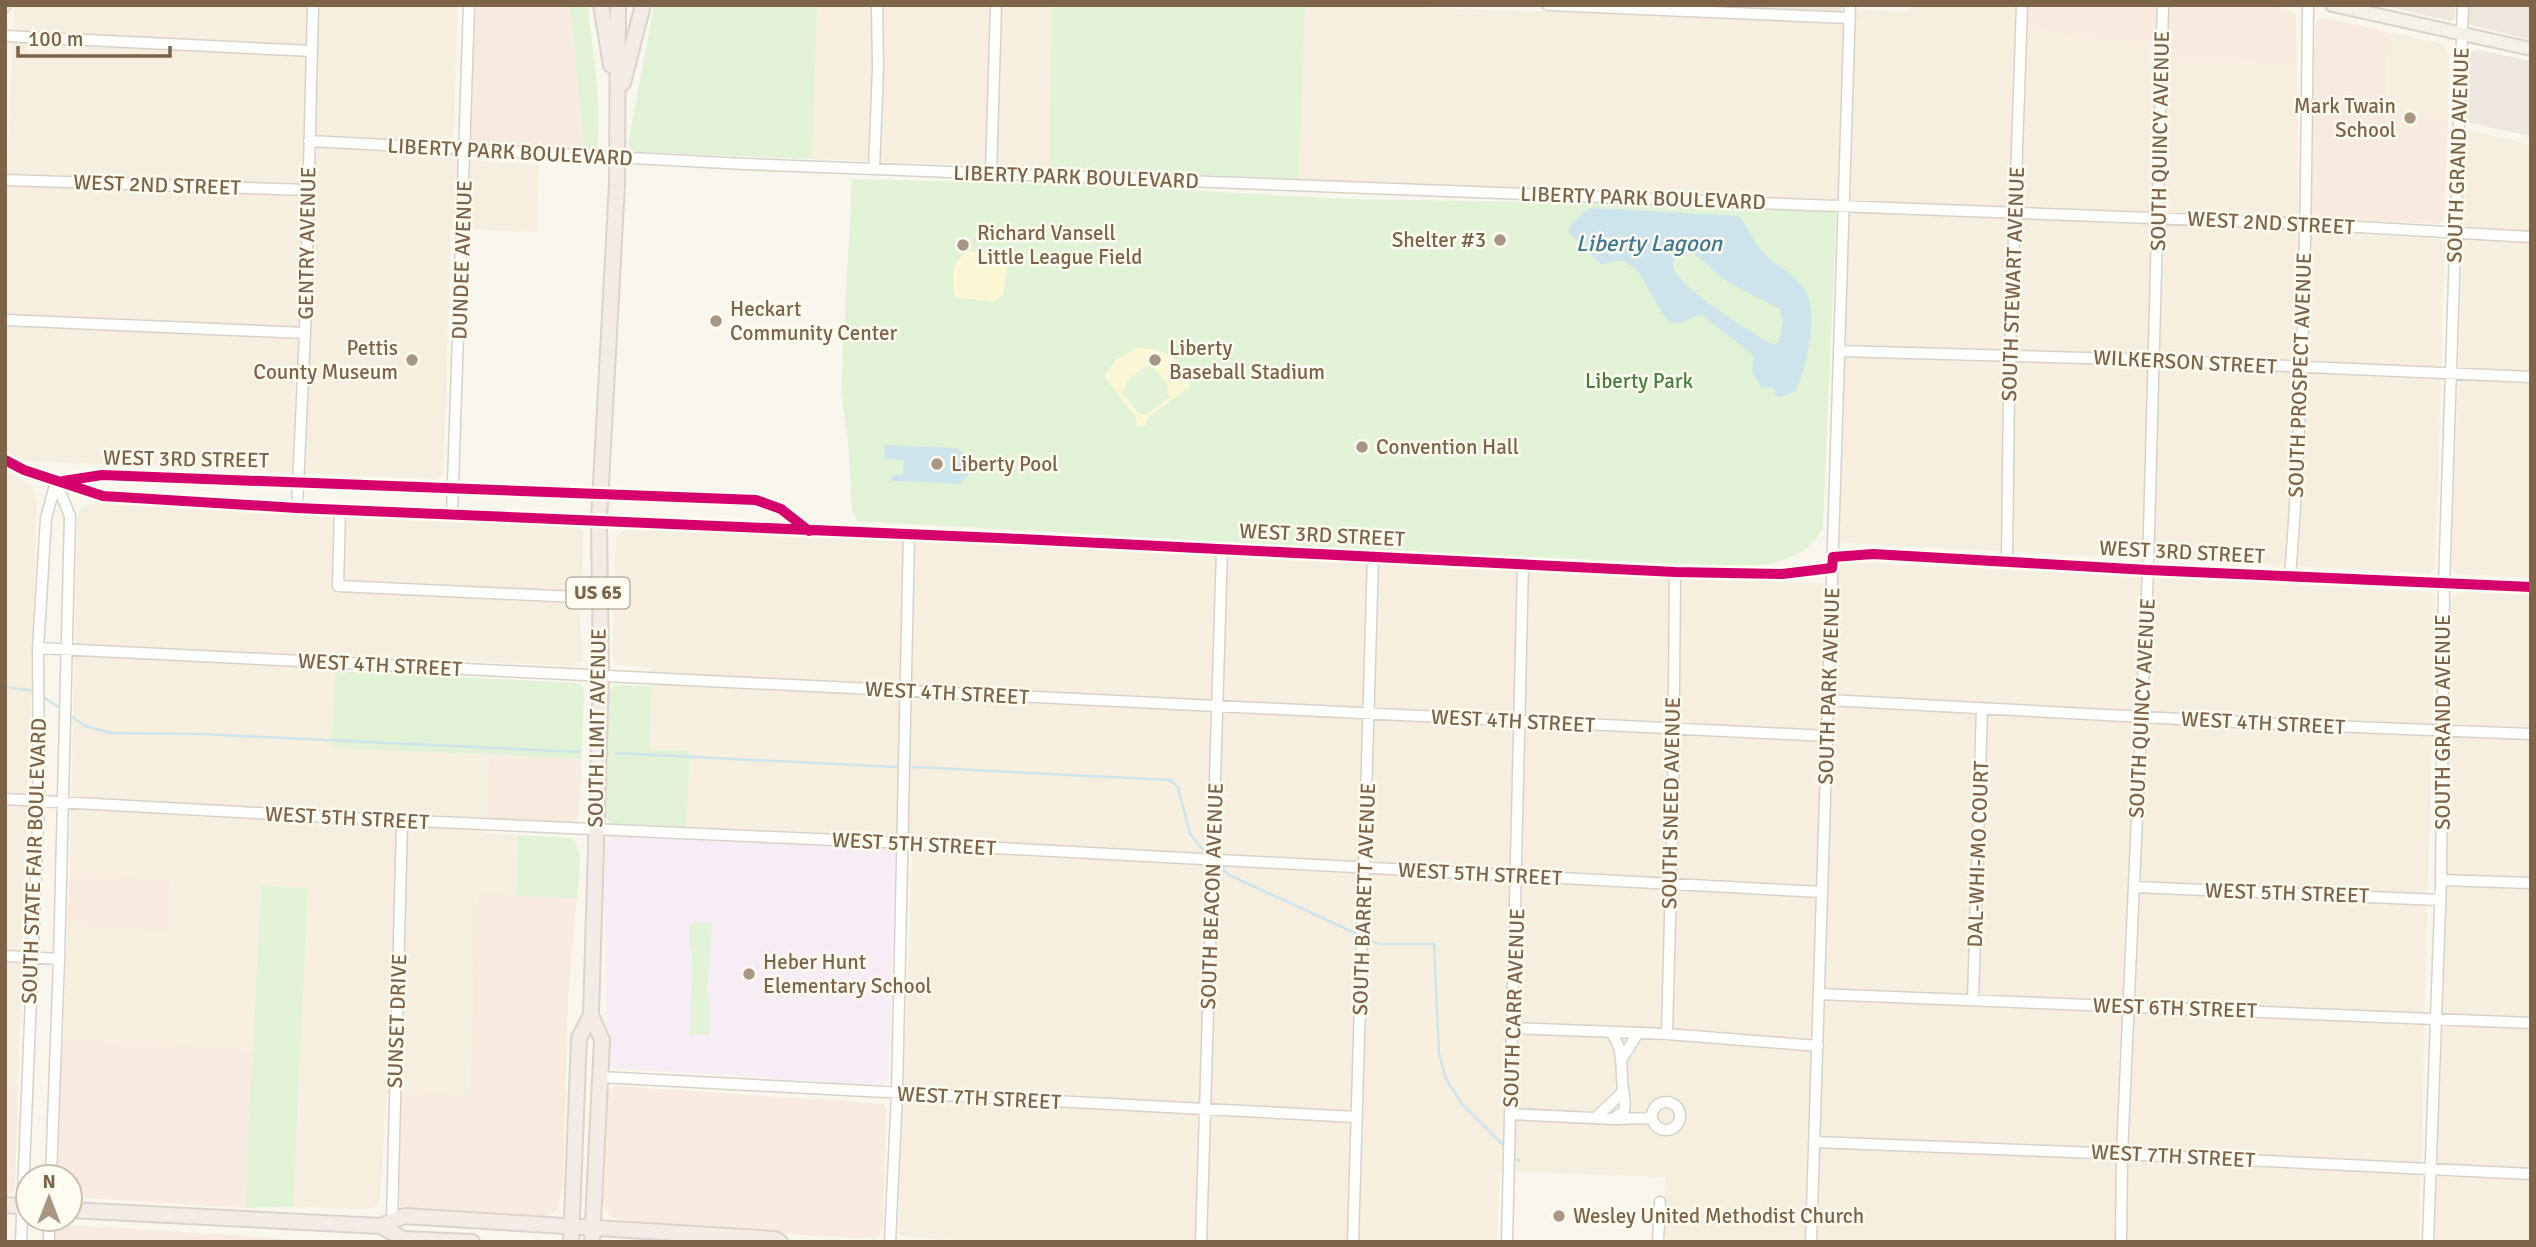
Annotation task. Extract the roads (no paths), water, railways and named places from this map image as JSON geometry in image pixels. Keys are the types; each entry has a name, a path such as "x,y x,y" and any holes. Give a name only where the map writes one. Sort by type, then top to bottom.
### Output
{"highway":[{"path":"601,5 617,104"},
{"name":"US 65","path":"617,104 618,5"},
{"path":"617,104 643,5"},
{"name":"SOUTH LIMIT AVENUE","path":"592,1242 602,1040 591,1016 601,675 599,521 617,158 617,104"},
{"name":"SOUTH LIMIT AVENUE","path":"571,1242 579,1038 591,1016"},
{"path":"84,1211 386,1224 404,1216 774,1238 779,1242"},
{"path":"386,1224 403,1238 472,1242"}],"main road":[{"path":"2332,5 2531,49"}],"street":[{"name":"GENTRY AVENUE","path":"298,481 305,333 313,5"},
{"name":"DUNDEE AVENUE","path":"452,514 469,5"},
{"path":"874,169 877,5"},
{"path":"991,174 996,5"},
{"path":"1548,5 1850,18"},
{"name":"SOUTH PARK AVENUE","path":"1811,1242 1850,5"},
{"name":"SOUTH STEWART AVENUE","path":"2007,563 2010,355 2022,5"},
{"name":"SOUTH QUINCY AVENUE","path":"2121,1242 2122,1154 2148,570 2163,5"},
{"name":"SOUTH PROSPECT AVENUE","path":"2290,577 2306,224 2308,5"},
{"name":"SOUTH GRAND AVENUE","path":"2428,1242 2441,880 2444,584 2463,5"},
{"path":"5,36 312,51"},
{"name":"LIBERTY PARK BOULEVARD","path":"309,141 617,158 1843,207"},
{"name":"WEST 2ND STREET","path":"5,180 308,190"},
{"name":"WEST 2ND STREET","path":"1843,207 2306,224 2531,237"},
{"path":"5,320 305,333"},
{"name":"WILKERSON STREET","path":"1839,351 2155,360 2531,377"},
{"path":"6,461 56,482"},
{"name":"WEST 3RD STREET","path":"56,482 102,475 756,500 781,509 809,531"},
{"name":"WEST 3RD STREET","path":"297,508 298,481"},
{"name":"WEST 3RD STREET","path":"56,482 103,496 297,508 909,534 1675,572 1782,574 1832,568"},
{"name":"SOUTH STATE FAIR BOULEVARD","path":"26,1163 39,801 38,648 46,518 56,482"},
{"name":"SOUTH STATE FAIR BOULEVARD","path":"52,1163 70,516 56,482"},
{"path":"340,509 338,586 598,598"},
{"path":"890,1242 897,1093 909,534"},
{"name":"SOUTH BEACON AVENUE","path":"1201,1242 1222,550"},
{"name":"WEST 3RD STREET","path":"1832,556 1873,554 2007,563 2531,587"},
{"name":"SOUTH BARRETT AVENUE","path":"1353,1242 1373,557"},
{"name":"SOUTH CARR AVENUE","path":"1507,1242 1524,564"},
{"name":"SOUTH SNEED AVENUE","path":"1667,1034 1675,572"},
{"name":"WEST 4TH STREET","path":"38,648 1827,736"},
{"name":"WEST 4TH STREET","path":"1828,700 2531,734"},
{"name":"DAL-WHI-MO COURT","path":"1973,1000 1982,708"},
{"name":"WEST 5TH STREET","path":"5,799 1822,892"},
{"name":"SUNSET DRIVE","path":"386,1224 402,821"},
{"path":"2441,880 2531,883"},
{"name":"WEST 5TH STREET","path":"2134,887 2440,900"},
{"path":"5,956 59,958"},
{"name":"WEST 6TH STREET","path":"1819,994 2531,1024"},
{"path":"1513,1028 1667,1034 1818,1046"},
{"path":"1611,1032 1623,1057 1623,1091 1626,1099 1624,1111 1614,1119"},
{"path":"1623,1057 1638,1033"},
{"name":"WEST 7TH STREET","path":"601,1077 1357,1117"},
{"path":"1595,1118 1623,1091"},
{"path":"1511,1114 1651,1118"},
{"name":"WEST 7TH STREET","path":"1815,1142 2531,1174"},
{"path":"1658,1242 1660,1202"}],"water":[{"name":"Liberty Lagoon","path":"1590,208 1739,216 1763,252 1800,284 1809,300 1810,340 1796,391 1781,397 1775,395 1775,390 1771,387 1762,388 1752,372 1753,355 1702,315 1679,323 1670,322 1637,271 1623,261 1601,264 1568,232 1571,224","holes":["1693,253 1724,279 1780,309 1783,322 1779,342 1769,343 1701,297 1674,269 1676,258"]},
{"name":"Liberty Pool","path":"885,445 955,448 968,458 969,474 959,484 892,481 892,475 903,475 904,460 884,459"}],"waterway":[{"path":"5,687 35,693"},
{"path":"41,696 62,709"},
{"path":"67,713 85,726 111,733 200,734 580,752"},
{"path":"616,753 896,767"},
{"path":"913,767 1170,780 1178,787 1190,834 1205,852"},
{"path":"1221,867 1229,875 1355,933"},
{"path":"1371,940 1378,944 1434,944 1439,1054 1446,1079 1462,1104 1502,1144"}],"place":[{"name":"Mark Twain School","path":"2410,118"},
{"name":"Shelter #3","path":"1500,240"},
{"name":"Richard Vansell Little League Field","path":"963,245"},
{"name":"Heckart Community Center","path":"716,321"},
{"name":"Pettis County Museum","path":"412,360"},
{"name":"Liberty Baseball Stadium","path":"1155,360"},
{"name":"Convention Hall","path":"1362,447"},
{"name":"Liberty Pool","path":"937,464"},
{"name":"Heber Hunt Elementary School","path":"749,974"},
{"name":"Wesley United Methodist Church","path":"1559,1216"}],"park label":[{"name":"Liberty Park","path":"1639,381"}]}
